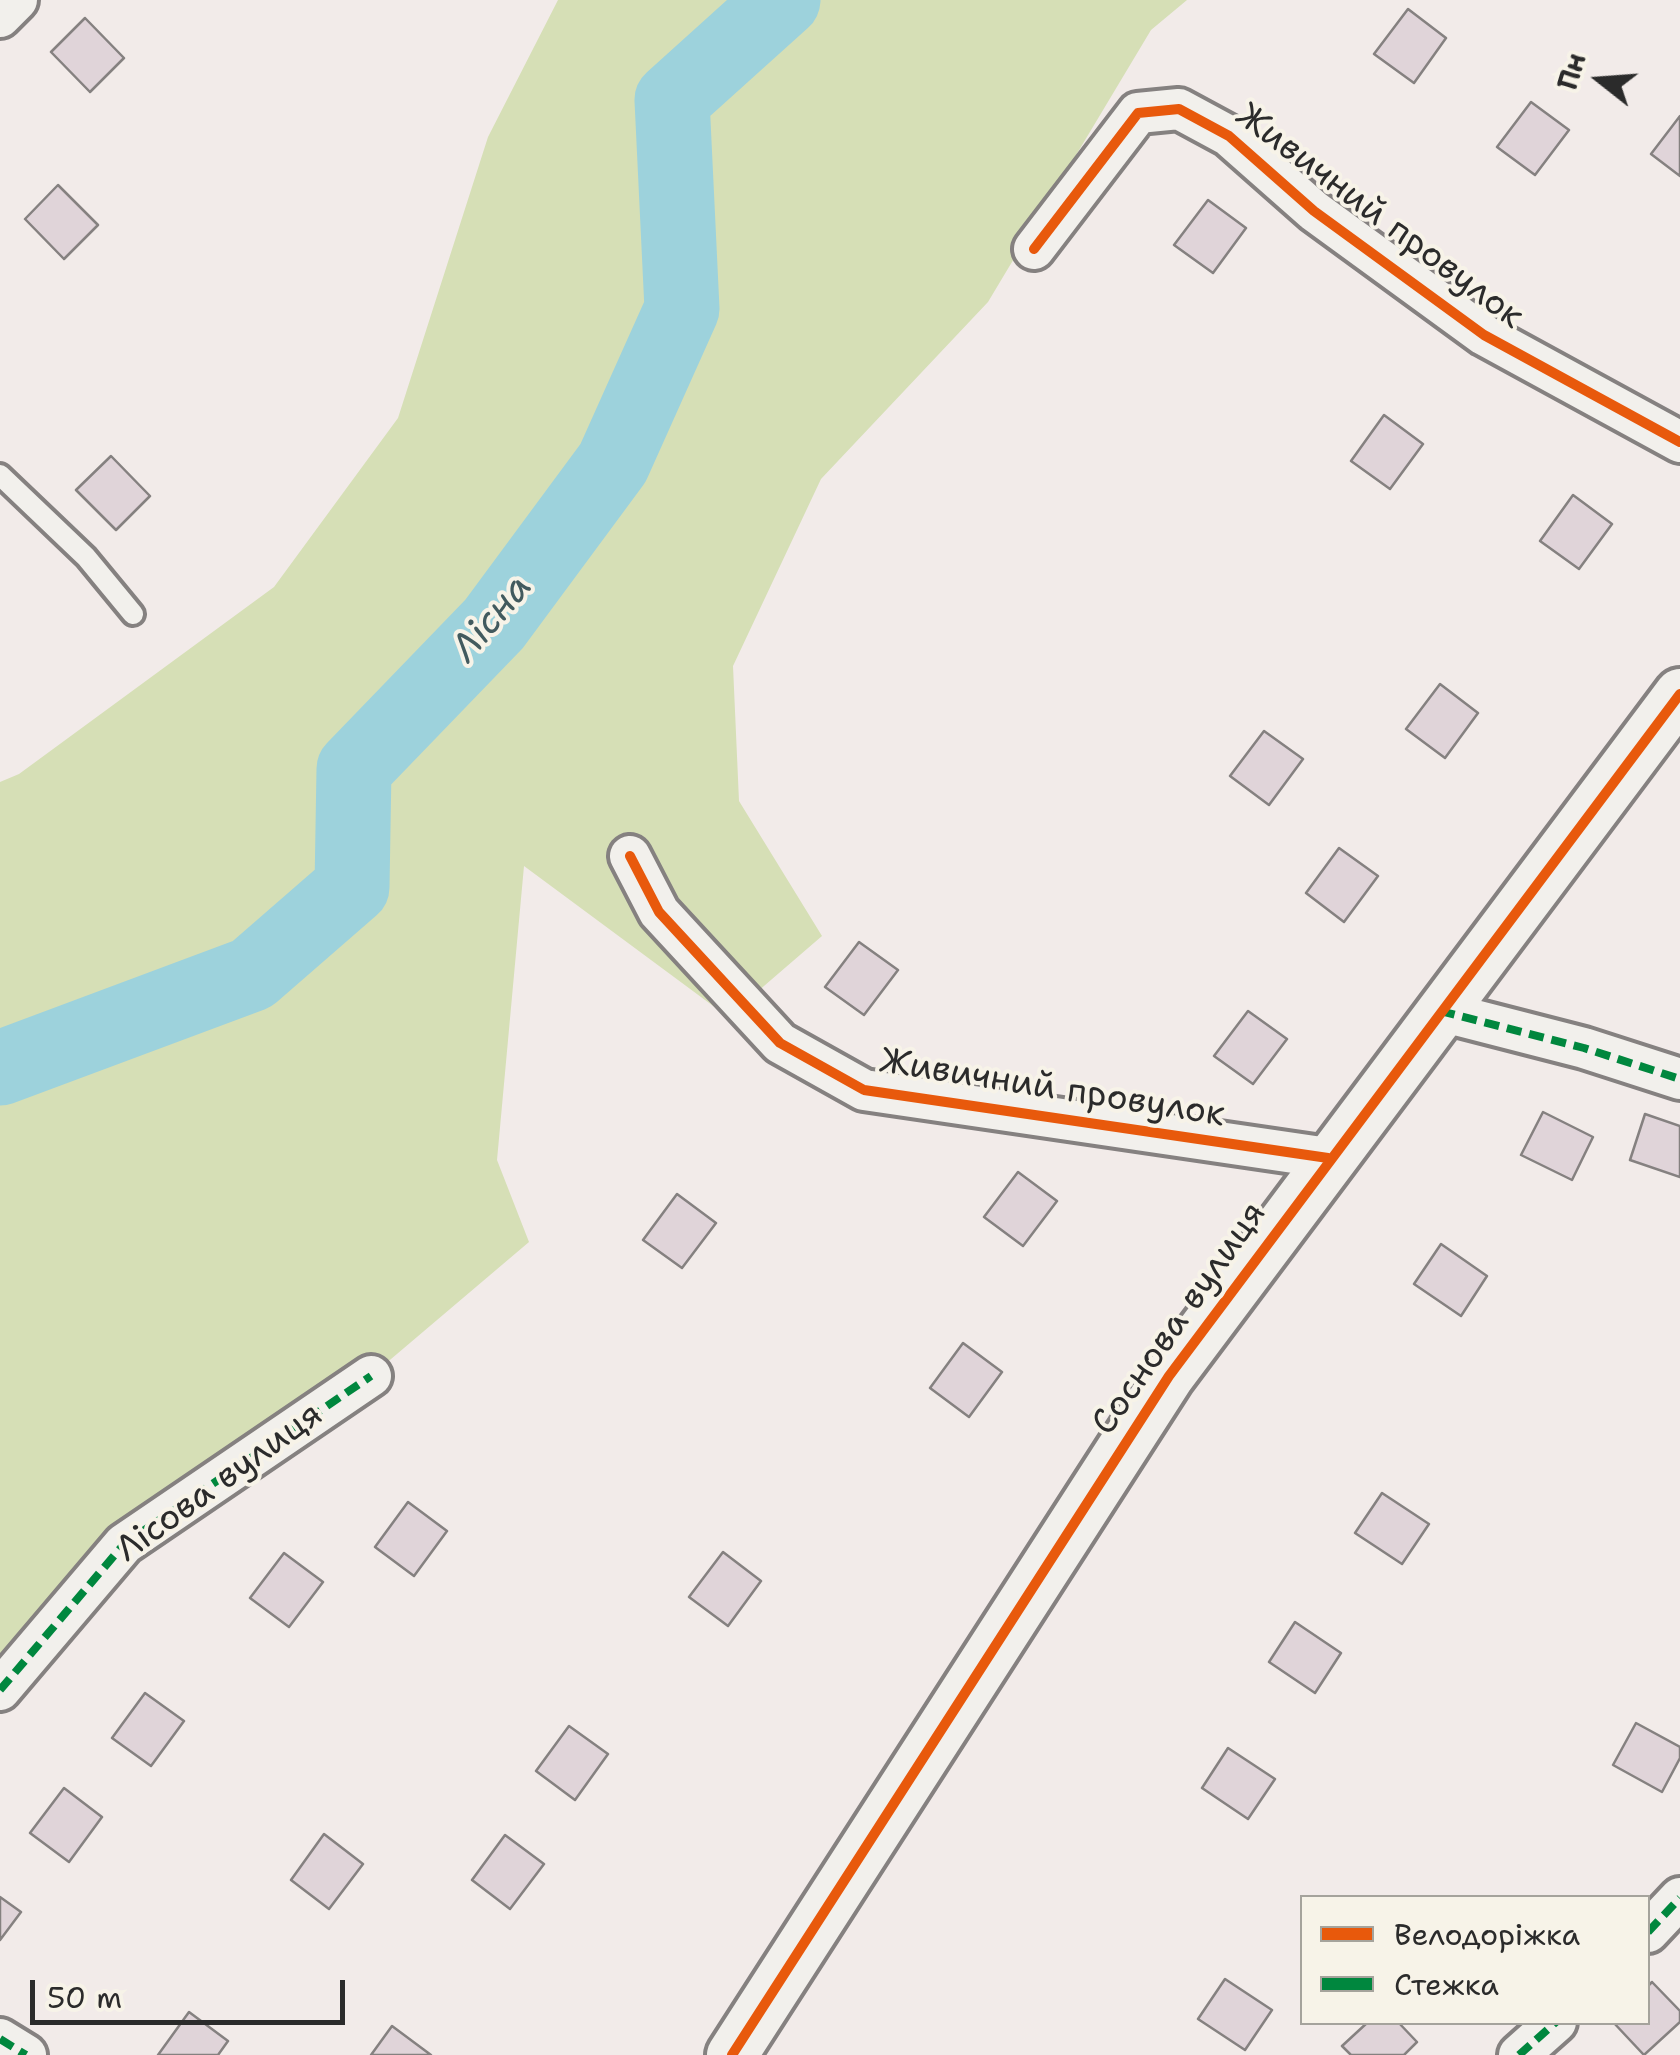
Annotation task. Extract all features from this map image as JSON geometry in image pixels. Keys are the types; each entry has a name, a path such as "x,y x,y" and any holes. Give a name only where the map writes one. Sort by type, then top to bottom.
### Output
{"street":[{"path":"0,17 17,0"},
{"name":"Живичний провулок","path":"1034,249 1138,113 1178,109 1230,136 1314,212 1484,335 1680,442"},
{"name":"Соснова вулиця","path":"732,2055 1108,1468 1328,1158 1680,694"},
{"name":"Живичний провулок","path":"630,856 659,912 780,1043 864,1090 1328,1158"},
{"path":"1440,1011 1584,1048 1680,1079"},
{"name":"Лісова вулиця","path":"0,1690 124,1544 371,1376"},
{"path":"1650,1930 1680,1898"},
{"path":"1519,2055 1553,2025"},
{"path":"0,2038 26,2055"}],"lane":[{"path":"0,475 86,557 133,614"}],"green space":[{"path":"558,0 1187,0 1151,30 988,302 821,479 733,666 739,801 822,936 728,1017 524,866 497,1160 529,1242 371,1376 124,1544 0,1690 0,782 19,774 274,587 398,418 488,137"}],"building":[{"path":"1408,9 1446,38 1414,83 1374,54"},
{"path":"85,18 124,58 90,92 51,52"},
{"path":"1531,102 1569,130 1535,175 1497,147"},
{"path":"1680,116 1680,176 1651,154"},
{"path":"58,185 98,225 64,259 25,219"},
{"path":"1208,200 1246,228 1213,273 1174,245"},
{"path":"1384,415 1423,444 1390,489 1351,461"},
{"path":"111,456 150,496 116,530 76,490"},
{"path":"1573,495 1612,524 1579,569 1540,541"},
{"path":"1440,684 1478,713 1445,758 1406,729"},
{"path":"1264,731 1303,759 1269,805 1230,776"},
{"path":"1339,848 1378,876 1344,922 1306,893"},
{"path":"859,942 898,970 864,1015 825,987"},
{"path":"1248,1011 1287,1039 1253,1084 1214,1056"},
{"path":"1543,1112 1593,1137 1572,1180 1521,1155"},
{"path":"1645,1114 1680,1126 1680,1177 1630,1160"},
{"path":"1018,1172 1057,1201 1023,1246 984,1217"},
{"path":"677,1194 716,1223 682,1268 643,1240"},
{"path":"1441,1244 1487,1276 1461,1316 1414,1284"},
{"path":"963,1343 1002,1372 969,1417 930,1388"},
{"path":"1382,1493 1429,1524 1402,1564 1355,1533"},
{"path":"408,1502 447,1531 414,1576 375,1547"},
{"path":"723,1552 761,1581 728,1626 689,1597"},
{"path":"284,1553 323,1582 289,1627 250,1598"},
{"path":"1295,1622 1341,1653 1315,1693 1269,1662"},
{"path":"145,1693 184,1721 151,1766 112,1738"},
{"path":"1636,1723 1680,1747 1680,1758 1662,1792 1613,1765"},
{"path":"569,1726 608,1754 575,1800 536,1771"},
{"path":"1228,1748 1275,1779 1248,1819 1202,1788"},
{"path":"64,1788 102,1817 69,1862 30,1833"},
{"path":"324,1834 363,1864 329,1909 291,1880"},
{"path":"505,1835 544,1864 510,1909 472,1880"},
{"path":"0,1897 21,1912 0,1940"},
{"path":"1225,1979 1272,2010 1245,2050 1198,2019"},
{"path":"1650,1984 1680,2011 1680,2022 1644,2055 1616,2025 1650,2025"},
{"path":"189,2012 228,2041 218,2055 158,2055"},
{"path":"1365,2025 1401,2025 1417,2042 1404,2055 1351,2055 1342,2046"},
{"path":"392,2026 431,2055 371,2055"}],"waterway":[{"name":"Лісна","path":"0,1068 252,974 352,887 354,769 494,624 613,463 682,309 672,100 783,0"}],"marked path":[{"path":"1440,1011 1584,1048 1680,1079"},
{"path":"0,1690 124,1544 371,1376"},
{"path":"1650,1930 1680,1898"},
{"path":"1519,2055 1553,2025"},
{"path":"0,2039 26,2055"}],"cycle path":[{"path":"1034,249 1138,113 1179,109 1229,136 1314,211 1484,335 1680,442"},
{"path":"732,2055 1169,1376 1680,694"},
{"path":"630,856 659,912 780,1043 864,1090 1328,1158"}]}
